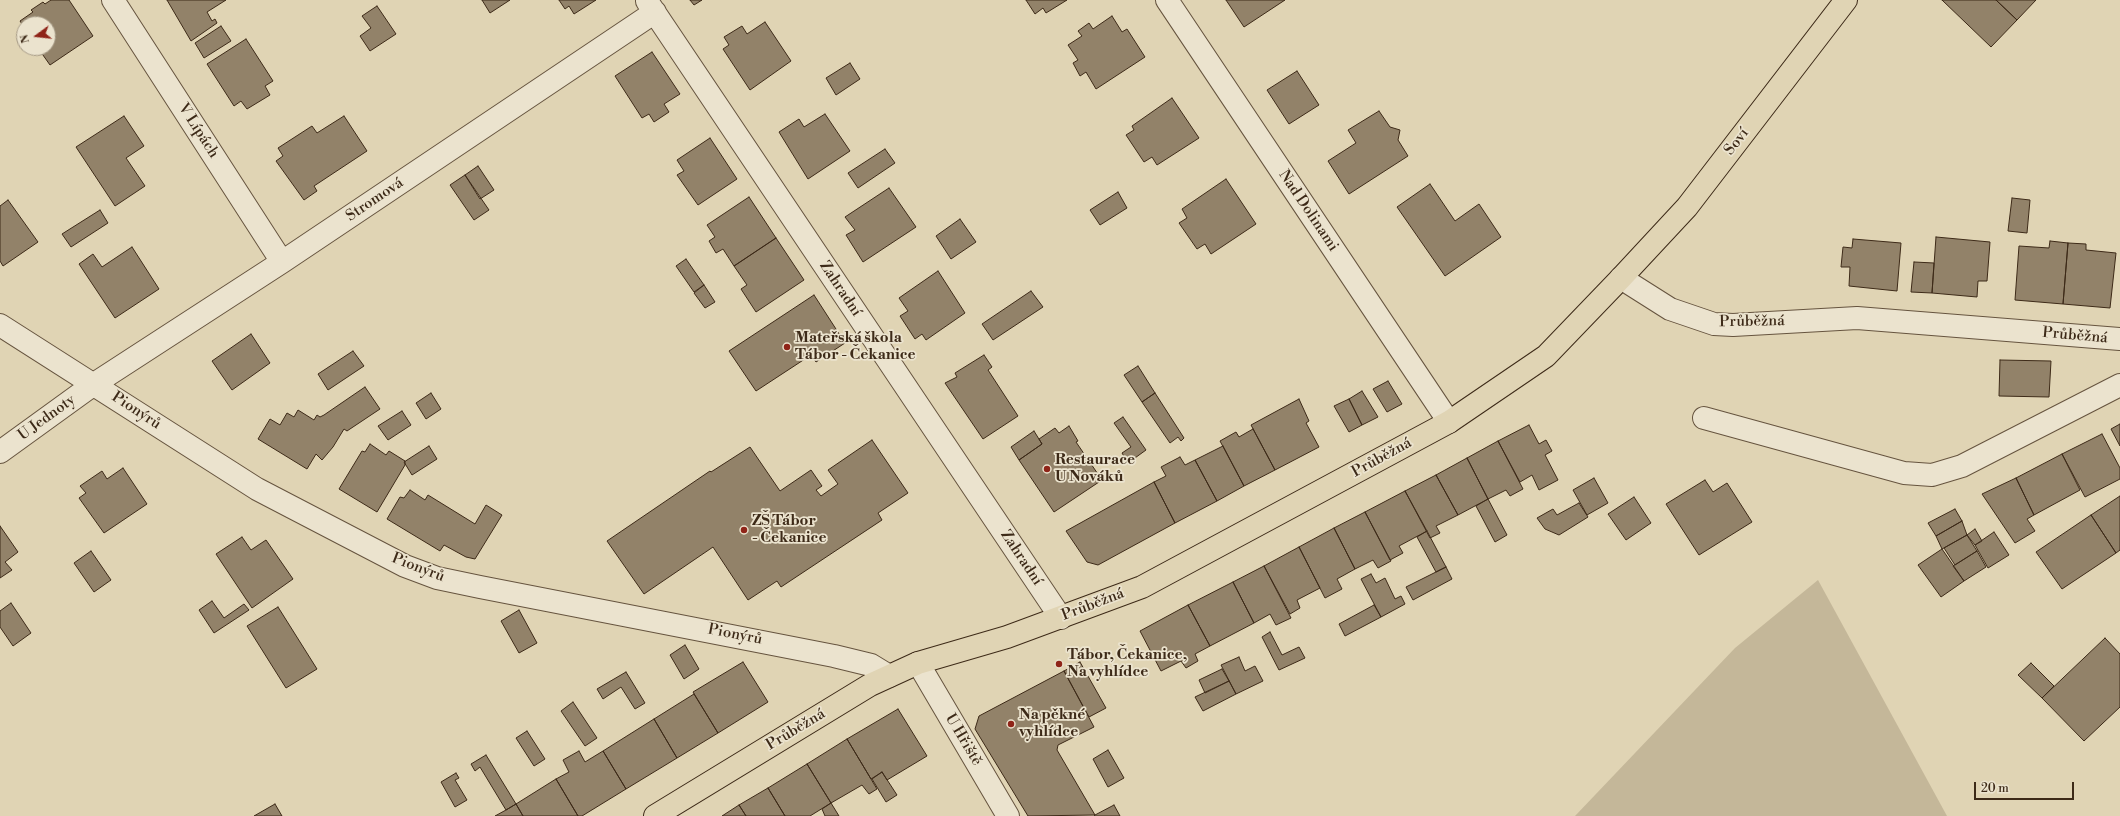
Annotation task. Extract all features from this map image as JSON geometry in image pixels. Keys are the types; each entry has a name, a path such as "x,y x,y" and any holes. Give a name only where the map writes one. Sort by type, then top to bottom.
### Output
{"main road":[{"name":"Soví","path":"1621,278 1687,207 1846,0"},
{"name":"Průběžná","path":"655,816 863,689 889,676 918,663 1007,637 1142,587 1449,422 1546,356 1621,278"}],"street":[{"name":"V Lípách","path":"113,0 282,262"},
{"name":"Nad Dolinami","path":"1167,0 1449,422"},
{"name":"Stromová","path":"94,384 282,262 651,6"},
{"name":"Zahradní","path":"651,6 1061,618"},
{"name":"Průběžná","path":"1621,278 1670,309 1714,324 1740,325 1857,318 2120,339"},
{"name":"Pionýrů","path":"0,325 257,489 405,566 437,578 788,646 871,665 889,676"},
{"name":"U Jednoty","path":"0,452 94,384"},
{"path":"1704,418 1904,474 1932,475 1962,466 2120,385"},
{"name":"U Hřiště","path":"918,663 1008,816"}],"shaded area":[{"path":"1818,580 1947,816 1575,816 1735,648"}],"building":[{"path":"51,0 69,0 93,36 50,65 44,56 56,56 56,16 27,16 33,12 31,10 43,2 45,4"},
{"path":"167,0 226,0 207,12 212,21 215,19 217,23 191,41"},
{"path":"482,0 510,0 490,13"},
{"path":"559,0 596,0 574,14 569,6 565,9"},
{"path":"690,0 702,0 694,5"},
{"path":"1026,0 1067,0 1046,13 1043,8 1035,14"},
{"path":"1226,0 1285,0 1244,27"},
{"path":"1942,0 1996,0 2017,20 1991,47"},
{"path":"1996,0 2036,0 2017,20"},
{"path":"377,6 396,34 370,51 360,36 371,28 362,16"},
{"path":"1112,16 1122,32 1127,29 1145,57 1096,89 1086,72 1080,76 1073,63 1078,60 1068,45 1082,36 1078,31 1089,23 1093,29"},
{"path":"765,22 791,61 750,90 723,49 729,45 724,37 742,26 747,34"},
{"path":"221,26 231,41 204,58 195,43"},
{"path":"246,39 273,81 265,86 270,95 247,109 241,101 234,106 207,64"},
{"path":"652,52 680,94 664,104 669,112 654,122 649,114 642,118 615,76"},
{"path":"850,63 860,79 836,95 826,78"},
{"path":"1297,71 1319,105 1289,124 1267,90"},
{"path":"1172,98 1199,138 1157,165 1152,157 1144,162 1126,135 1134,130 1132,126"},
{"path":"1379,111 1390,127 1400,130 1398,140 1408,156 1349,194 1328,161 1356,143 1348,130"},
{"path":"825,114 850,151 808,179 779,132 799,119 804,127"},
{"path":"124,116 144,146 126,158 145,186 115,206 76,147"},
{"path":"344,116 367,151 314,186 317,191 304,200 276,161 283,156 278,148 312,126 317,133"},
{"path":"710,138 737,179 698,205 677,175 684,171 677,160"},
{"path":"885,149 895,163 858,188 848,173"},
{"path":"478,166 494,190 480,199 465,175"},
{"path":"465,175 489,210 474,220 450,185"},
{"path":"1226,179 1256,224 1211,254 1205,244 1197,249 1179,223 1187,218 1182,209"},
{"path":"1430,184 1455,221 1479,204 1501,237 1445,276 1397,207"},
{"path":"889,188 916,227 863,262 846,235 855,230 845,217"},
{"path":"1118,192 1127,208 1100,225 1090,210"},
{"path":"749,197 776,238 734,266 723,249 716,253 709,241 715,237 707,225"},
{"path":"2012,198 2030,200 2027,233 2008,231"},
{"path":"8,200 38,242 3,266 0,261 0,206"},
{"path":"100,210 108,223 71,247 62,234"},
{"path":"960,219 976,242 951,259 936,236"},
{"path":"1936,237 1990,242 1987,281 1978,281 1977,297 1932,293"},
{"path":"776,238 804,280 756,312 741,289 747,285 734,266"},
{"path":"1853,239 1901,243 1897,291 1849,286 1850,267 1841,267 1843,247 1852,248"},
{"path":"2050,241 2068,243 2063,304 2015,300 2019,246 2049,248"},
{"path":"2068,243 2086,244 2086,250 2116,253 2110,308 2063,304"},
{"path":"132,247 159,289 115,318 79,264 93,254 102,267"},
{"path":"686,259 704,285 694,292 676,266"},
{"path":"1914,262 1934,263 1932,293 1911,292"},
{"path":"938,271 965,313 926,340 922,334 915,339 900,316 908,311 899,298"},
{"path":"704,285 715,302 705,308 694,293"},
{"path":"1031,291 1043,307 993,340 982,324"},
{"name":"Mateřská škola Tábor - Čekanice","path":"814,295 845,343 816,362 811,355 756,391 729,351"},
{"path":"251,334 270,363 232,390 212,361"},
{"path":"353,351 364,366 328,390 318,374"},
{"path":"984,355 992,367 988,370 1018,416 983,439 945,383 957,377 955,373"},
{"path":"2000,360 2051,361 2049,397 1999,396"},
{"path":"1138,366 1155,393 1142,402 1124,375"},
{"path":"1388,381 1402,404 1387,412 1373,389"},
{"path":"365,387 380,409 347,431 344,429 333,447 322,460 316,454 307,469 258,439 270,419 280,425 287,413 294,417 298,410 314,420 317,415 320,417 324,415"},
{"path":"1362,391 1378,417 1362,425 1349,399"},
{"path":"431,393 441,409 426,419 416,403"},
{"path":"1155,393 1184,438 1181,441 1178,437 1170,443 1142,402"},
{"path":"1299,399 1309,421 1306,423 1319,447 1275,470 1251,425"},
{"path":"1349,399 1362,425 1349,432 1334,406"},
{"path":"402,411 411,425 388,440 378,426"},
{"path":"1123,417 1146,450 1128,463 1122,453 1131,447 1114,423"},
{"path":"2120,424 2120,446 2111,429"},
{"path":"1529,425 1539,444 1546,440 1552,451 1545,455 1558,480 1539,490 1532,475 1520,482 1498,441"},
{"path":"1069,426 1078,441 1076,442 1102,480 1054,512 1019,460 1042,444 1039,439 1055,428 1059,433"},
{"path":"1253,429 1275,470 1244,486 1220,441 1236,432 1239,437"},
{"path":"1034,431 1042,444 1019,460 1011,447"},
{"path":"2102,434 2120,468 2120,479 2085,497 2062,454"},
{"name":"ZŠ Tábor - Čekanice","path":"872,440 908,493 878,513 882,520 781,587 777,581 748,600 713,547 644,594 607,541 710,471 711,472 750,447 780,491 811,470 822,486 816,490 821,496 838,484 828,470"},
{"path":"1498,441 1523,489 1510,496 1506,490 1488,499 1467,458"},
{"path":"370,444 386,455 389,451 405,461 405,465 377,512 339,489 362,451 365,452"},
{"path":"429,446 437,459 412,475 404,462"},
{"path":"1223,446 1244,486 1217,501 1195,460"},
{"path":"2062,454 2080,490 2034,515 2016,478"},
{"path":"1180,457 1185,465 1195,460 1217,501 1175,523 1154,482 1166,476 1161,467"},
{"path":"1467,458 1488,499 1458,515 1436,475"},
{"path":"123,468 147,504 104,533 79,498 86,493 80,486 102,471 107,479"},
{"path":"1436,475 1458,515 1436,526 1440,533 1430,538 1405,491"},
{"path":"1594,478 1608,503 1587,515 1573,490"},
{"path":"2016,478 2034,515 2027,519 2035,531 2015,543 1982,494"},
{"path":"1705,480 1713,492 1727,483 1752,522 1699,555 1666,504"},
{"path":"1154,482 1175,523 1098,565 1087,562 1066,531"},
{"path":"410,490 425,500 428,495 475,524 486,505 502,515 475,559 466,557 444,545 440,551 387,519 400,497 404,498"},
{"path":"1405,491 1427,531 1399,546 1403,553 1390,560 1365,512"},
{"path":"2120,496 2120,550 2116,553 2091,515"},
{"path":"1634,497 1651,523 1626,540 1608,514"},
{"path":"1488,499 1507,535 1495,542 1476,506"},
{"path":"1579,503 1588,517 1559,535 1545,529 1537,518 1553,509 1557,515"},
{"path":"1955,509 1962,521 1936,536 1928,523"},
{"path":"1365,512 1391,561 1378,568 1373,560 1355,569 1334,528"},
{"path":"2091,515 2116,553 2062,589 2036,552"},
{"path":"1962,521 1967,535 1942,549 1936,536"},
{"path":"0,526 18,552 5,562 12,570 0,578"},
{"path":"1334,528 1355,569 1337,579 1342,589 1325,598 1299,547"},
{"path":"1975,529 1982,541 1975,545 1967,535"},
{"path":"1427,531 1446,567 1436,572 1417,537"},
{"path":"1994,532 2009,555 1988,568 1975,545"},
{"path":"1967,535 1977,551 1955,565 1944,548"},
{"path":"242,537 251,550 266,540 293,579 252,608 216,554"},
{"path":"1299,547 1320,588 1297,600 1300,608 1290,614 1264,566"},
{"path":"1942,549 1964,581 1941,597 1918,565"},
{"path":"91,551 111,580 94,592 74,563"},
{"path":"1977,551 1986,567 1964,581 1953,566"},
{"path":"1264,566 1291,618 1276,625 1270,614 1254,623 1233,582"},
{"path":"1446,567 1452,579 1413,600 1406,587"},
{"path":"1371,574 1376,583 1385,578 1395,599 1401,596 1405,604 1381,617 1361,579"},
{"path":"1233,582 1254,623 1210,646 1188,605"},
{"path":"212,601 224,618 244,604 249,610 214,633 199,610"},
{"path":"11,603 31,633 13,646 0,627 0,611"},
{"path":"1188,605 1210,646 1195,654 1198,661 1186,668 1181,661 1161,671 1140,631"},
{"path":"1374,605 1381,617 1345,636 1339,624"},
{"path":"278,607 317,669 286,688 247,626"},
{"path":"519,610 537,643 519,653 501,621"},
{"path":"1270,632 1282,655 1299,647 1305,658 1279,670 1262,637"},
{"path":"2105,638 2120,654 2120,707 2084,741 2042,698"},
{"path":"685,645 699,669 684,679 670,655"},
{"path":"1239,657 1245,671 1255,666 1263,681 1236,694 1221,665"},
{"path":"743,662 768,702 718,733 693,692"},
{"path":"1080,662 1106,708 1089,717 1064,671"},
{"path":"2031,663 2054,686 2042,698 2018,675"},
{"path":"1222,669 1229,681 1205,693 1199,680"},
{"path":"1064,671 1094,727 1058,745 1057,750 1095,815 1028,816 975,729 979,716"},
{"path":"626,672 645,703 635,709 621,687 603,699 597,689"},
{"path":"1229,681 1236,694 1203,711 1195,697"},
{"path":"694,694 718,733 677,758 654,719"},
{"path":"573,702 597,738 585,746 561,711"},
{"path":"898,709 927,756 887,780 882,772 871,779 847,739"},
{"path":"654,719 677,758 626,789 603,751"},
{"path":"527,731 545,759 534,766 516,738"},
{"path":"847,739 877,789 869,794 862,785 831,803 807,764"},
{"path":"1108,750 1124,778 1108,787 1093,759"},
{"path":"579,751 585,762 603,751 626,789 582,816 578,816 556,779 569,772 563,760"},
{"path":"486,755 516,804 506,810 480,767 475,771 471,764"},
{"path":"807,764 831,803 810,816 785,816 768,788"},
{"path":"882,772 897,795 886,802 872,779"},
{"path":"456,773 459,778 455,780 467,800 455,807 441,782"},
{"path":"556,779 578,816 523,816 516,804"},
{"path":"768,788 785,816 746,816 739,805"},
{"path":"831,803 839,816 825,816 822,809"},
{"path":"275,804 282,816 254,816"},
{"path":"516,804 523,816 495,816 506,810"},
{"path":"739,805 746,816 722,816"},
{"path":"1114,805 1120,816 1094,816 1095,815"}],"place":[{"name":"Mateřská škola Tábor - Čekanice","path":"787,347"},
{"name":"Restaurace U Nováků","path":"1047,469"},
{"name":"ZŠ Tábor - Čekanice","path":"744,530"},
{"name":"Tábor, Čekanice, Na vyhlídce","path":"1059,664"},
{"name":"Na pěkné vyhlídce","path":"1011,724"}]}
